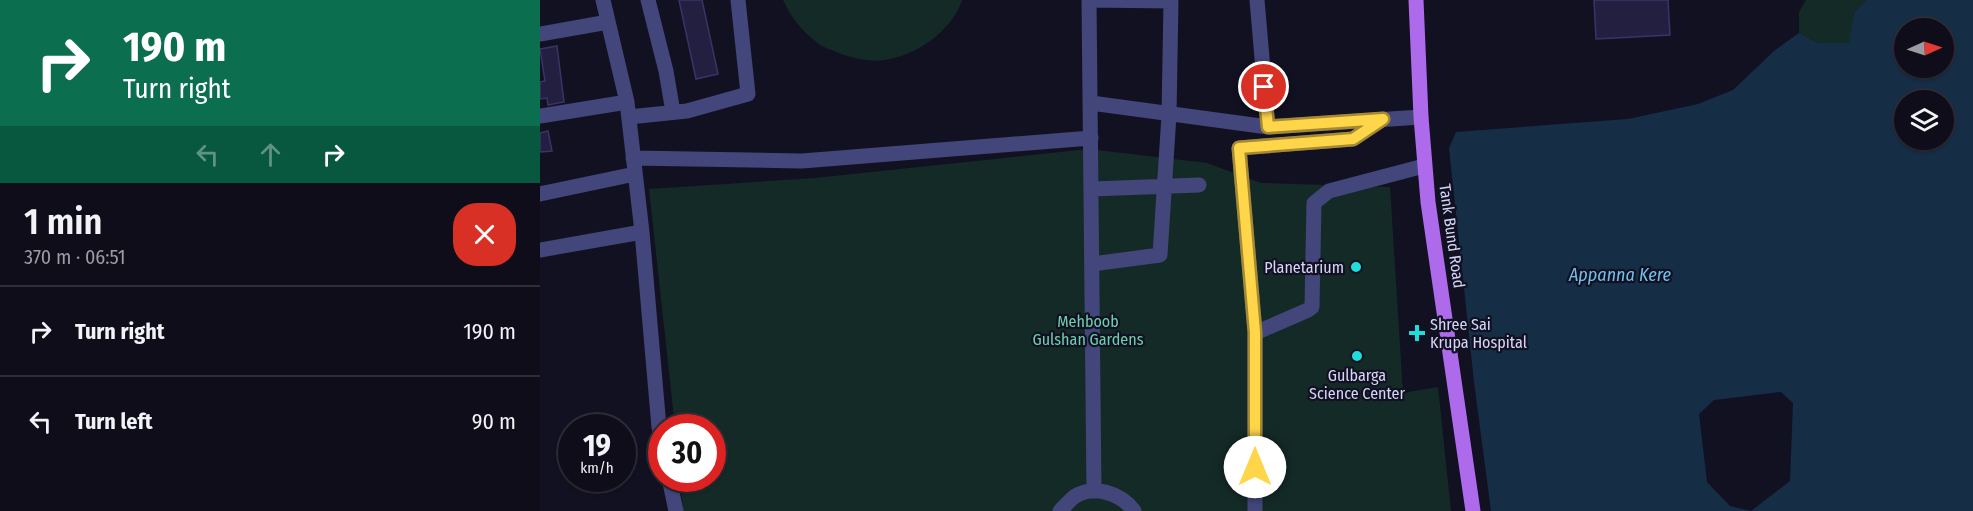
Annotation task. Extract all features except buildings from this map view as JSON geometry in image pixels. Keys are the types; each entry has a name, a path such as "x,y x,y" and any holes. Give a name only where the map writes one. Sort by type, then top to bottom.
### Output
{"main road":[{"name":"Tank Bund Road","path":"1416,0 1425,166 1473,511"}],"street":[{"path":"603,0 628,109 642,232 658,414"},
{"path":"648,0 666,71 673,112"},
{"path":"540,116 628,109 673,112 696,109 748,94 738,0"},
{"path":"1092,264 1160,256 1169,115 1171,1 1089,0 1094,491"},
{"path":"1257,0 1268,127"},
{"path":"540,34 608,22"},
{"path":"1091,103 1268,127 1421,117"},
{"path":"1255,511 1255,332 1239,148 1353,139 1383,119"},
{"path":"633,158 802,161 1091,138"},
{"path":"1255,332 1312,307 1313,208 1316,201 1329,190 1425,166"},
{"path":"540,194 635,174"},
{"path":"1092,189 1199,185"},
{"path":"540,250 642,232"},
{"path":"1060,511 1075,496 1094,491 1113,493 1128,503 1134,511"},
{"path":"672,492 676,511"}],"green space":[{"path":"783,0 962,0 950,22 941,32 920,47 896,58 865,60 821,46 798,24"},
{"path":"1806,0 1866,0 1854,13 1850,43 1818,43 1799,33 1799,12"},
{"name":"Mehboob Gulshan Gardens","path":"1088,149 1207,163 1261,183 1390,187 1403,393 1438,387 1451,511 683,511 681,492 726,492 726,414 674,414 649,189 815,178"}],"water":[{"name":"Appanna Kere","path":"1866,0 1973,0 1973,511 1751,511 1491,511 1474,382 1449,148 1456,132 1628,119 1698,104 1733,90 1774,51 1799,33 1818,43 1849,43 1854,13","holes":["1781,392 1793,403 1790,481 1751,511 1730,506 1707,482 1699,414 1714,400"]}],"place":[{"name":"Planetarium","path":"1356,267"},
{"name":"Shree Sai Krupa Hospital","path":"1417,333"},
{"name":"Gulbarga Science Center","path":"1357,356"}],"route":[{"path":"1255,467 1255,332 1239,148 1353,139 1383,119 1268,127 1264,87"}]}
